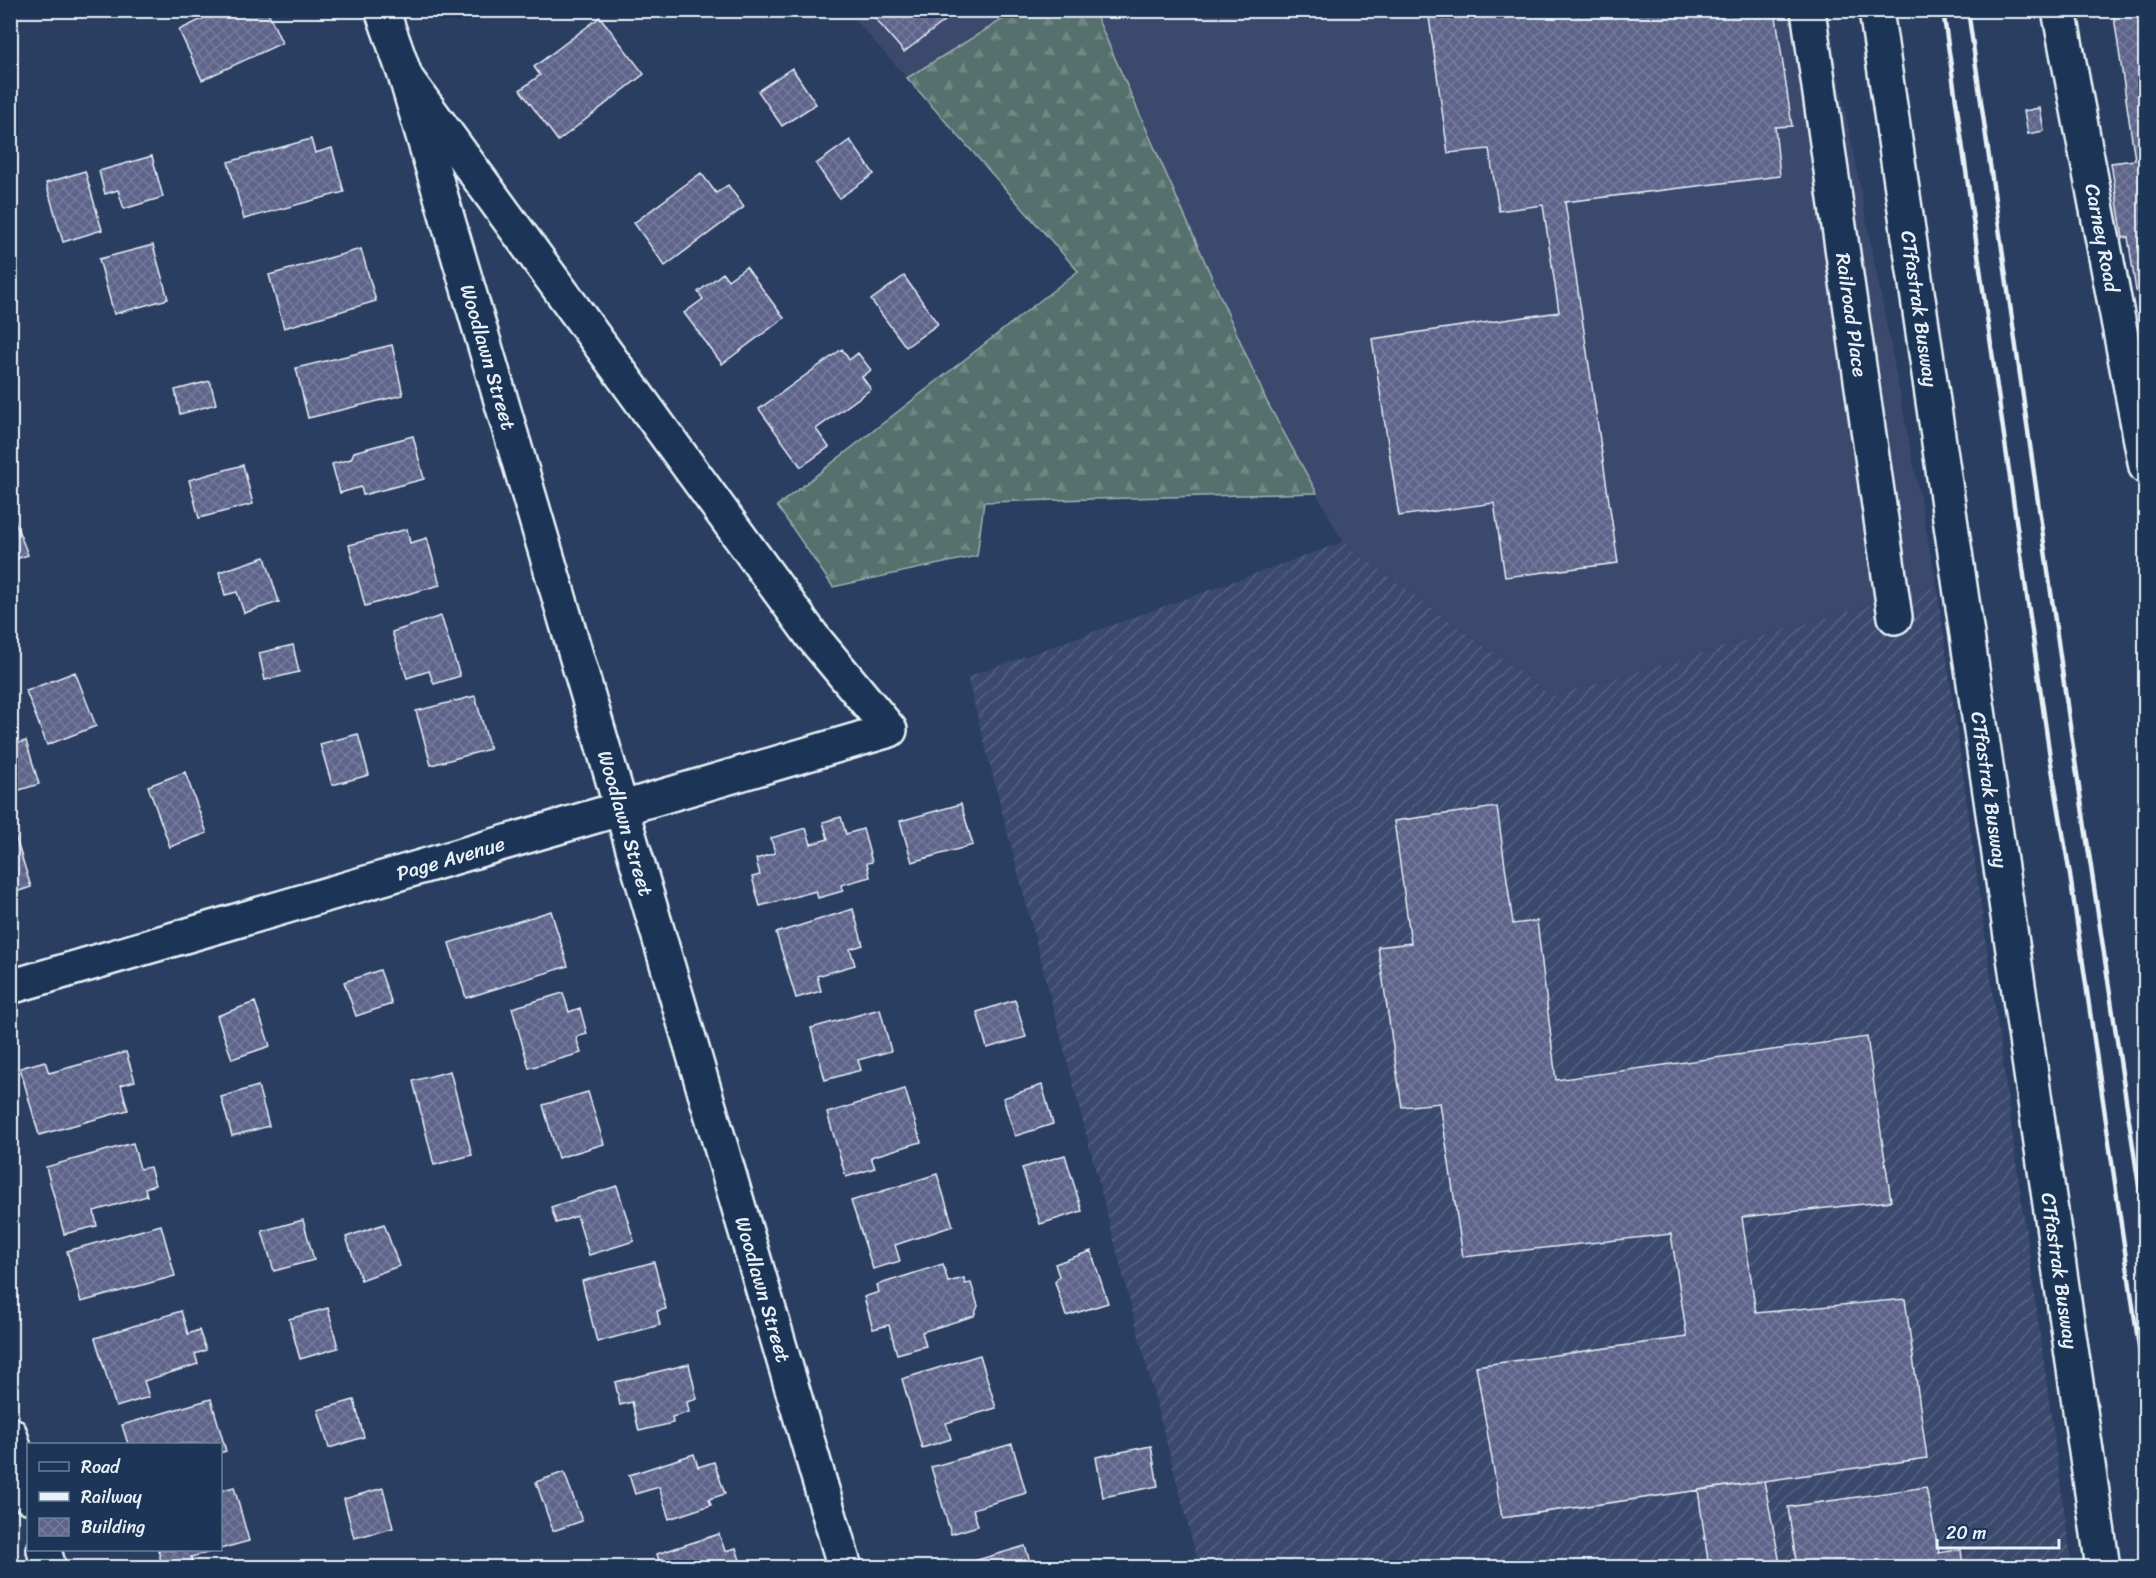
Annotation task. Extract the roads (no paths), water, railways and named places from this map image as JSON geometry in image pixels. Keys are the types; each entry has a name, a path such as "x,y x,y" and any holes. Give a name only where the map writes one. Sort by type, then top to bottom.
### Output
{"street":[{"name":"Woodlawn Street","path":"382,10 406,78 844,1568"},
{"name":"Railroad Place","path":"1808,10 1895,617"},
{"name":"CTfastrak Busway","path":"1876,10 2103,1568"},
{"name":"Carney Road","path":"2059,10 2145,466"},
{"name":"Woodlawn Street","path":"406,78 812,636 890,730"},
{"name":"Page Avenue","path":"10,987 890,730"},
{"path":"10,1434 27,1493"},
{"path":"44,1551 49,1568"}],"railway":[{"path":"1943,10 2050,757 2070,875 2146,1395"},
{"path":"1968,10 2074,754 2146,1233"}]}
